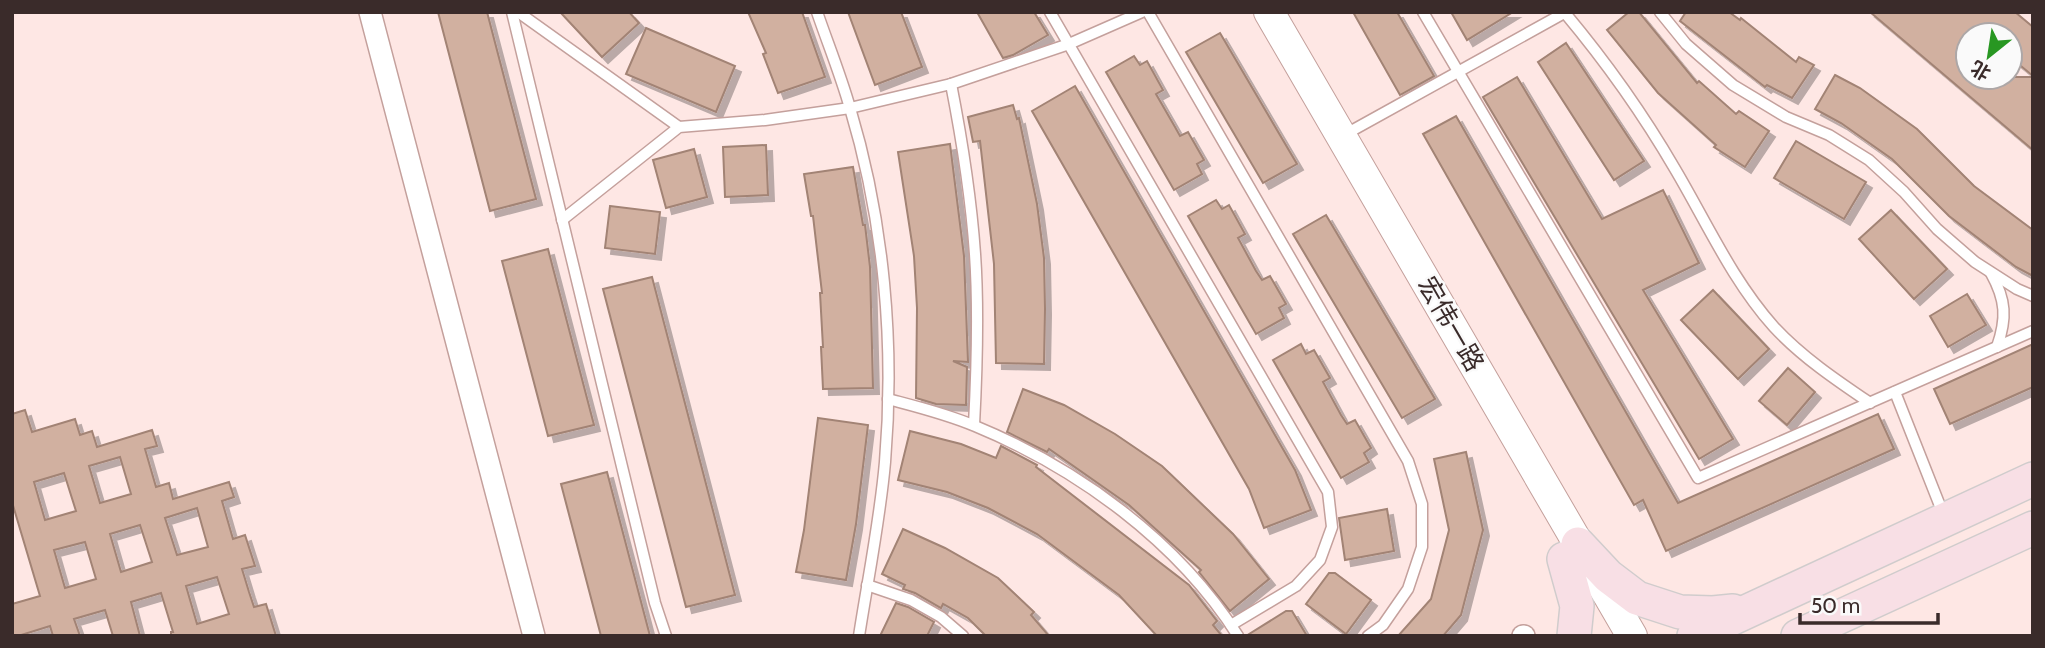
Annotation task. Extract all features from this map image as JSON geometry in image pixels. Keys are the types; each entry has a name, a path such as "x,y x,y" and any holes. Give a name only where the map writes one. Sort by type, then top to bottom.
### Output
{"main road":[{"name":"宏伟一路","path":"1248,12 1571,551 1632,636"},
{"name":"宏伟一路","path":"1269,12 1342,136 1571,551 1608,636"},
{"path":"1694,636 2033,479"},
{"path":"1798,636 2033,528"},
{"path":"1571,551 1637,598 1680,612 1713,613 1752,608"},
{"path":"1571,551 1577,606 1574,636"}],"street":[{"path":"370,12 534,636"}],"lane":[{"path":"512,12 655,603 666,636"},
{"path":"518,12 679,127"},
{"path":"817,12 850,108 865,167 880,252 885,301 888,399 885,461 880,511 859,636"},
{"path":"1050,12 1328,492 1332,527 1320,560 1296,586 1231,625"},
{"path":"562,220 679,127 765,120 850,108 951,84 1069,44 1142,12"},
{"path":"1148,12 1408,461 1422,504 1422,547 1408,589 1383,625 1368,636"},
{"path":"1423,12 1698,478 2033,331"},
{"path":"1342,136 1566,12 1648,125 1737,280 1774,327 1819,369 1870,403"},
{"path":"1660,12 1686,44 1733,85 1786,117 1829,135 1869,160 1904,192 1937,229 1975,262 2033,296"},
{"path":"951,84 967,176 975,255 977,357 974,425"},
{"path":"1990,272 2000,290 2004,309 2004,328 1997,347"},
{"path":"1895,392 1945,520"},
{"path":"888,399 974,425 1060,468 1117,507 1159,543 1197,582 1238,636"},
{"path":"867,585 921,606 941,617 964,636"}],"building":[{"path":"438,12 487,12 536,199 490,211"},
{"path":"560,12 629,12 639,23 602,57"},
{"path":"748,12 802,12 825,77 778,93 763,54 766,53"},
{"path":"848,12 901,12 922,67 875,85"},
{"path":"977,12 1034,12 1048,35 1003,58"},
{"path":"1353,12 1397,12 1434,76 1400,95"},
{"path":"1451,12 1513,12 1467,40"},
{"path":"1629,12 1639,12 1697,83 1699,81 1736,114 1739,111 1769,131 1745,167 1714,147 1716,145 1658,93 1607,30"},
{"path":"1686,12 1729,12 1740,20 1741,18 1796,62 1799,57 1814,65 1792,98 1767,85 1765,87 1680,21"},
{"path":"1870,12 2015,12 2033,27 2033,76 2024,69 2024,21 1954,21 1954,83"},
{"path":"646,28 735,66 716,112 626,74"},
{"path":"1220,33 1297,164 1263,183 1186,52"},
{"path":"1566,43 1644,161 1614,180 1538,62"},
{"path":"1134,56 1140,65 1147,61 1163,90 1156,94 1180,136 1188,132 1204,160 1197,164 1202,174 1174,190 1106,72"},
{"path":"1835,75 1860,88 1917,129 1974,186 2033,230 2033,276 2016,267 1949,216 1892,159 1841,123 1815,109"},
{"path":"1517,77 1602,219 1663,190 1699,263 1643,290 1733,439 1699,459 1483,97"},
{"path":"2024,77 2033,77 2033,150 1963,91 2024,91"},
{"path":"1075,86 1295,470 1311,510 1264,528 1249,489 1032,111"},
{"path":"1013,105 1017,119 1019,118 1037,204 1044,258 1044,364 996,363 994,264 980,141 973,142 968,117"},
{"path":"1456,116 1678,503 1878,414 1894,449 1666,551 1643,500 1634,505 1423,134"},
{"path":"1796,141 1866,182 1844,219 1774,178"},
{"path":"950,144 964,256 968,362 953,361 967,367 966,405 936,404 916,398 917,308 914,256 898,152"},
{"path":"766,145 768,195 725,197 723,147"},
{"path":"694,149 707,197 666,208 653,160"},
{"path":"853,167 865,225 870,267 873,388 823,389 822,293 813,216 804,174"},
{"path":"1216,200 1222,209 1229,205 1245,234 1238,238 1256,271 1262,280 1270,276 1286,304 1279,308 1284,318 1256,334 1188,216"},
{"path":"610,206 660,212 655,254 605,248"},
{"path":"1891,210 1947,269 1914,299 1859,239"},
{"path":"1326,215 1435,399 1402,418 1293,234"},
{"path":"548,249 594,425 548,436 502,261"},
{"path":"652,277 735,595 686,607 603,289"},
{"path":"1713,290 1769,349 1738,379 1681,320"},
{"path":"1967,294 1986,325 1948,347 1930,316"},
{"path":"1301,344 1306,354 1314,350 1330,378 1323,382 1341,415 1347,424 1355,420 1371,448 1364,453 1369,462 1341,478 1273,360"},
{"path":"2033,344 2033,387 1950,424 1934,389"},
{"path":"1788,368 1815,392 1787,425 1759,401"},
{"path":"1023,389 1064,405 1115,434 1162,466 1233,534 1269,579 1230,611 1199,572 1201,570 1129,505 1049,449 1047,452 1007,432"},
{"path":"25,410 32,432 75,419 80,435 92,431 97,447 152,430 157,446 145,449 156,487 169,483 173,499 229,482 234,497 222,501 233,539 245,535 255,566 242,569 249,592 254,607 266,604 276,636 171,636 173,632 161,593 131,602 140,636 113,636 105,610 74,619 80,636 53,636 50,626 12,636 12,604 40,596 12,502 12,414","holes":["120,457 131,494 100,503 89,466","64,473 76,511 45,520 34,482","197,508 208,547 177,555 165,518","140,525 152,562 121,572 110,534","85,542 96,579 65,588 54,550","217,577 229,614 197,624 186,586"]},
{"path":"818,418 868,425 846,580 796,572"},
{"path":"910,431 961,444 996,458 1001,446 1037,465 1036,467 1189,585 1217,621 1213,625 1222,636 1157,636 1119,595 1037,534 988,508 947,492 898,480"},
{"path":"1466,452 1483,530 1461,615 1443,636 1398,636 1431,599 1449,530 1434,459"},
{"path":"607,472 650,636 601,636 561,484"},
{"path":"1387,509 1394,551 1345,560 1339,518"},
{"path":"903,529 945,548 998,578 1034,612 1031,615 1049,636 986,636 968,618 943,604 941,608 903,589 905,585 882,574"},
{"path":"1329,573 1335,573 1371,600 1346,634 1306,604"},
{"path":"896,603 934,622 927,636 880,636"},
{"path":"1286,611 1292,611 1307,636 1246,636"}]}
